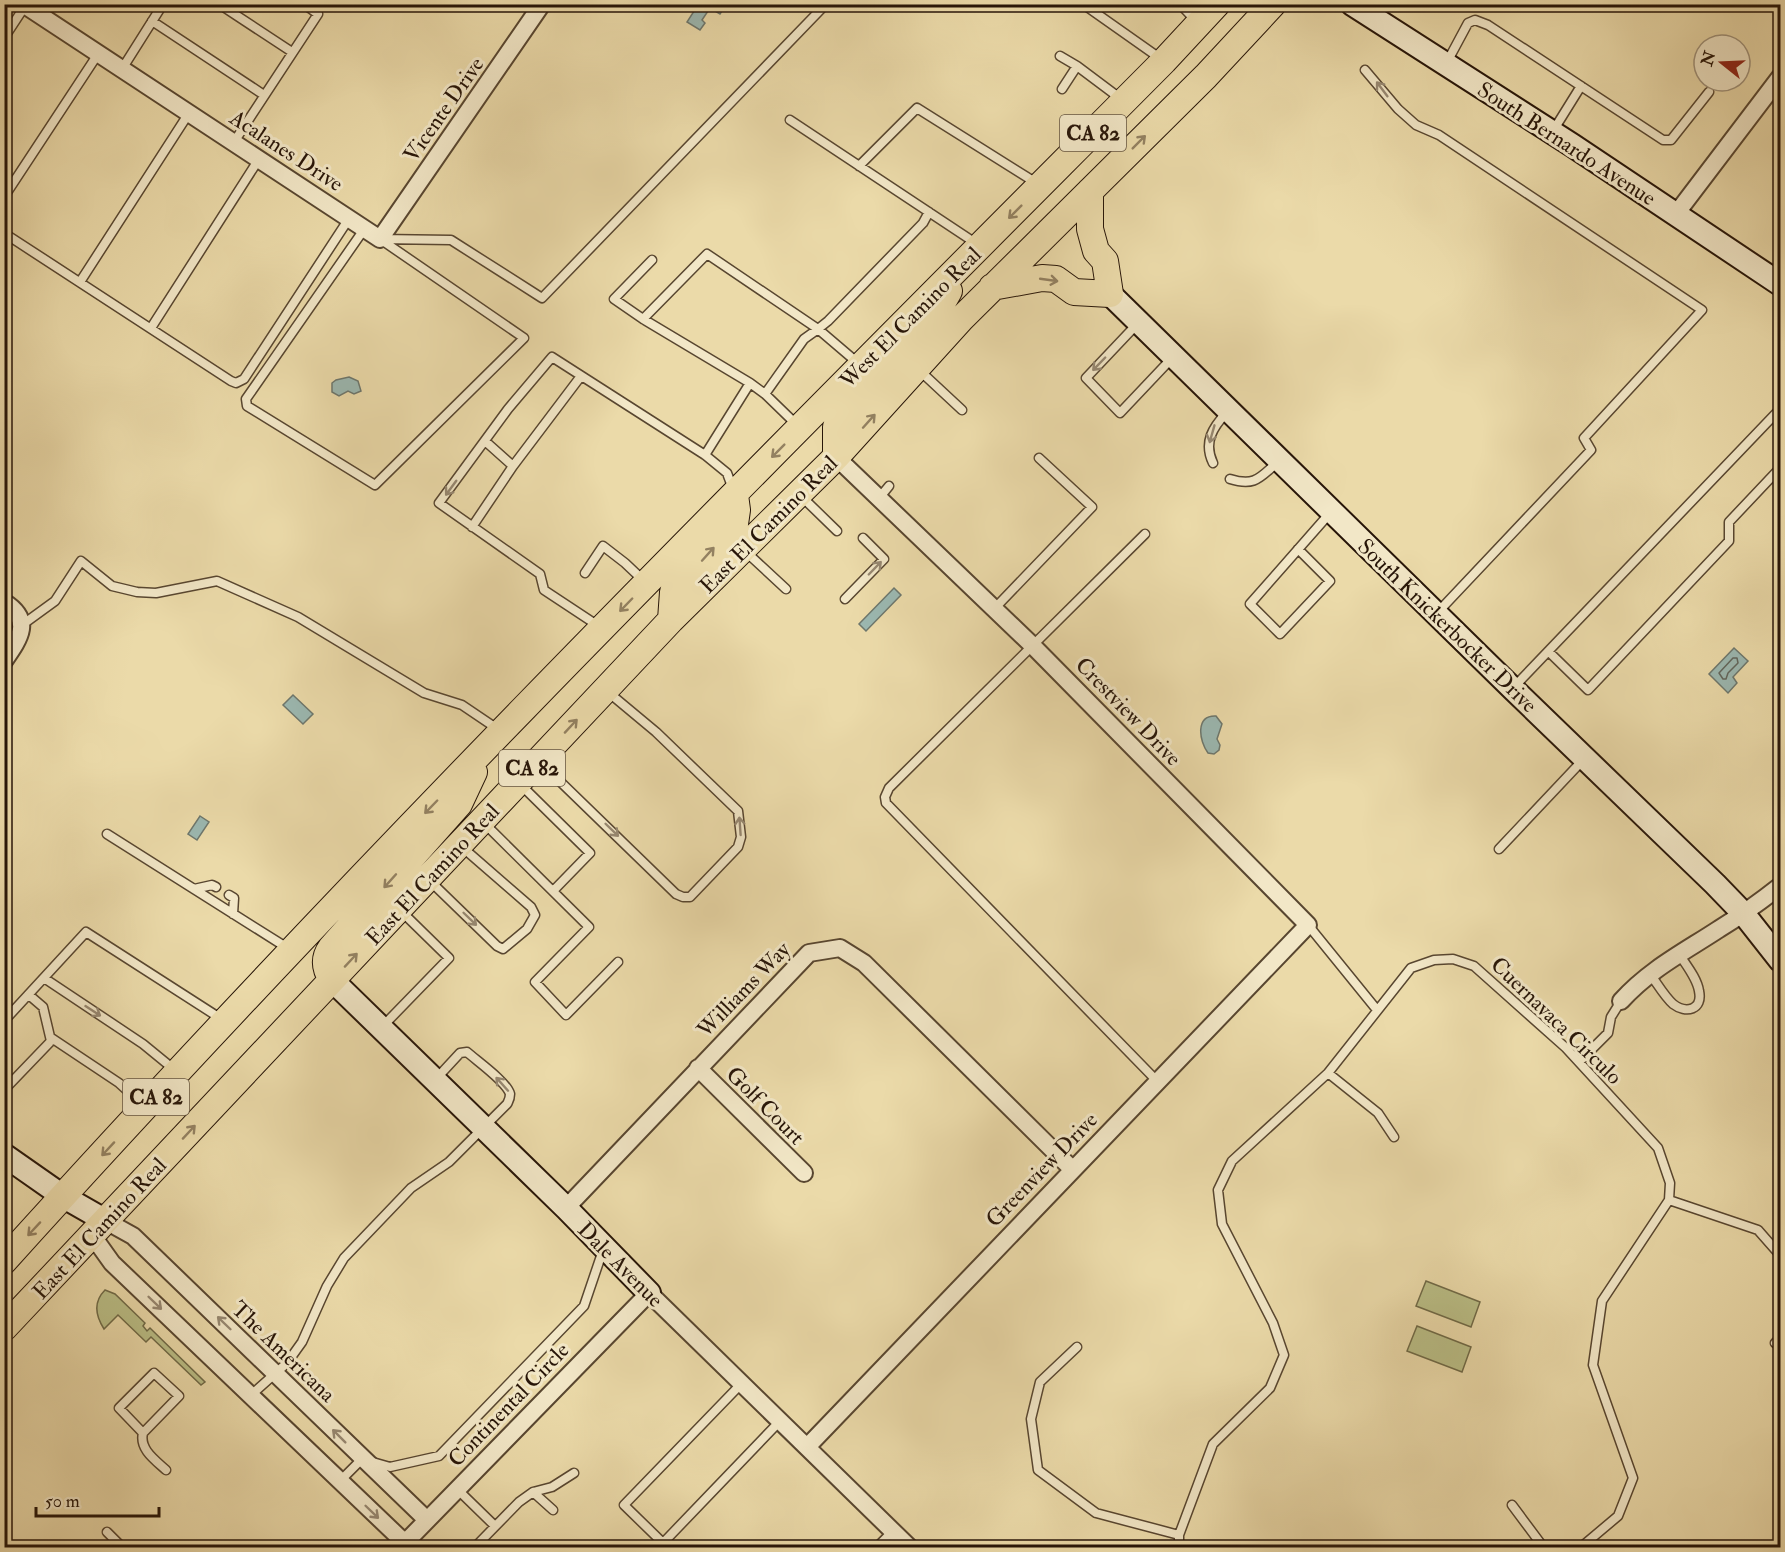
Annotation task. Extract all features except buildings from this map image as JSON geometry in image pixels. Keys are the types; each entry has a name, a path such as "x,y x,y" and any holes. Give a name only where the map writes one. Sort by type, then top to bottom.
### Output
{"main road":[{"name":"West El Camino Real","path":"603,629 1164,61 1217,4"},
{"name":"West El Camino Real","path":"961,319 1206,76 1273,4"},
{"path":"992,287 1042,278 1056,279 1074,292 1110,294 1105,261 1096,251 1090,229 1090,190"},
{"path":"836,457 836,427 842,416 933,319 974,253"},
{"name":"East El Camino Real","path":"4,1328 671,620 836,457 961,319"},
{"path":"671,620 673,592 735,524 737,510 735,495"},
{"name":"East El Camino Real","path":"4,1261 292,951 603,629"},
{"path":"332,980 326,971 326,955 459,804 494,741"}],"street":[{"name":"Vicente Drive","path":"380,239 542,4"},
{"name":"South Bernardo Avenue","path":"1352,4 1780,284"},
{"name":"Acalanes Drive","path":"24,5 380,239"},
{"path":"1676,214 1780,77"},
{"name":"South Knickerbocker Drive","path":"1110,294 1743,913 1780,960"},
{"name":"Crestview Drive","path":"836,457 884,492 1308,926"},
{"path":"4,602 14,608 20,616 22,625 19,638 4,661"},
{"path":"1622,1001 1637,983 1780,886"},
{"name":"Greenview Drive","path":"808,1446 1308,926"},
{"name":"Williams Way","path":"566,1208 809,953 840,948 864,963 1072,1169"},
{"name":"Dale Avenue","path":"332,980 910,1548"},
{"name":"Golf Court","path":"698,1068 804,1173"},
{"path":"4,1155 64,1197 99,1228 112,1263 340,1481 402,1545"},
{"name":"The Americana","path":"99,1228 133,1236 426,1520"},
{"name":"Continental Circle","path":"402,1545 649,1293"}],"lane":[{"path":"122,69 163,4"},
{"path":"219,4 292,52"},
{"path":"234,142 318,14 304,4"},
{"path":"380,239 451,240 542,298 826,4"},
{"path":"1083,4 1164,61"},
{"path":"1180,4 1198,24"},
{"path":"4,38 24,5"},
{"path":"1446,64 1468,23 1475,20 1488,25 1663,140 1671,140 1708,93"},
{"path":"152,21 264,95"},
{"path":"4,198 98,54"},
{"path":"1060,56 1124,101"},
{"path":"1062,89 1077,66"},
{"path":"1365,70 1398,109 1416,125 1439,135 1702,310 1584,438 1591,450 1437,614"},
{"path":"1551,133 1581,86"},
{"path":"859,166 917,108 1041,186"},
{"path":"80,282 189,113"},
{"path":"790,120 929,212 974,253"},
{"path":"151,328 259,159"},
{"path":"765,394 804,339 818,329 923,224 929,212"},
{"path":"4,233 231,381 236,382 244,379 350,218"},
{"name":"Acalanes Drive","path":"365,228 246,399 247,406 375,485 524,338 380,239"},
{"path":"643,319 707,254 818,329 861,366"},
{"path":"652,260 614,299 750,383 801,428"},
{"path":"1139,322 1086,378 1120,413 1174,356"},
{"path":"603,629 544,590 540,574 440,503 508,409 552,357 705,455 727,473 735,495"},
{"path":"917,367 962,410"},
{"path":"472,527 513,466 581,376"},
{"path":"705,455 750,383"},
{"path":"1213,463 1209,453 1213,426 1229,409"},
{"path":"1512,689 1780,409"},
{"path":"485,441 513,466"},
{"path":"995,608 1092,507 1039,458"},
{"path":"1230,479 1247,483 1254,482 1280,460"},
{"path":"1549,652 1588,690 1729,541 1729,522 1780,468"},
{"path":"797,493 837,531"},
{"path":"1298,549 1330,581 1280,634 1250,603 1298,549 1332,511"},
{"path":"1145,534 889,788 885,797 886,803 1157,1081"},
{"path":"845,599 885,559 863,538"},
{"path":"585,573 603,546 647,584"},
{"path":"742,548 786,589"},
{"path":"22,625 55,601 81,561 112,586 137,592 156,593 217,581 298,617 424,693 462,705 494,741"},
{"path":"538,761 676,894 690,897 738,847 741,837 738,811 656,732 618,702 606,689"},
{"path":"1499,849 1585,757"},
{"path":"519,782 590,853 553,891"},
{"path":"482,821 589,927 535,982 566,1015 618,962"},
{"path":"107,834 292,951"},
{"path":"428,878 497,946 503,949 527,929 535,915 531,907 459,844"},
{"path":"194,889 212,885 216,887"},
{"path":"229,895 234,898 233,914"},
{"path":"381,1029 449,957 399,909"},
{"name":"Crestview Drive","path":"1308,926 1377,1010"},
{"path":"4,1021 86,932 226,1022"},
{"path":"1650,974 1673,1003 1682,1009 1689,1011 1694,1009 1700,992 1679,954"},
{"name":"Cuernavaca Circulo","path":"1179,1548 1179,1535 1213,1444 1269,1388 1284,1355 1273,1323 1222,1224 1218,1190 1232,1161 1328,1073 1411,968 1434,960 1453,959 1474,966 1579,1062 1659,1148 1671,1183 1669,1200"},
{"path":"44,978 143,1044 178,1072"},
{"path":"29,994 43,1007 51,1041"},
{"path":"1579,1062 1608,1033 1611,1017 1622,1001"},
{"path":"4,1090 53,1039 119,1083 146,1108"},
{"path":"250,1396 287,1363 302,1342 327,1286 344,1258 411,1188 449,1162 507,1104 510,1098 503,1083 467,1052 460,1053 434,1081"},
{"path":"1328,1073 1378,1113 1394,1137"},
{"path":"1580,1548 1618,1516 1633,1478 1593,1365 1602,1301 1669,1200 1758,1230 1780,1255"},
{"path":"340,1481 362,1459 390,1467 439,1455 584,1306 604,1247"},
{"path":"1077,1347 1040,1382 1031,1419 1038,1470 1096,1513 1179,1535"},
{"path":"143,1433 119,1408 154,1373 178,1396 143,1433 141,1440 145,1450 166,1470"},
{"path":"742,1382 624,1505 663,1543 781,1420"},
{"path":"474,1548 519,1502 533,1492 552,1487 574,1473"},
{"path":"457,1490 495,1526"},
{"path":"533,1492 553,1510"},
{"path":"1512,1505 1544,1548"},
{"path":"876,1548 893,1531"},
{"path":"107,1532 123,1548"}],"green space":[{"path":"1426,1281 1480,1302 1471,1327 1416,1306"},
{"path":"105,1290 115,1294 145,1323 143,1326 147,1331 150,1328 205,1382 201,1385 151,1337 146,1342 118,1315 104,1329 99,1319 97,1304"},
{"path":"1417,1326 1471,1347 1462,1372 1407,1351"}],"water":[{"path":"698,5 726,5 720,14 710,8 702,20 705,23 700,30 687,22"},
{"path":"349,377 358,381 361,391 354,394 348,391 339,396 332,392 332,383"},
{"path":"894,588 901,595 866,631 859,624"},
{"path":"1734,648 1748,661 1733,677 1737,683 1728,693 1709,674"},
{"path":"293,695 313,714 303,724 283,705"},
{"path":"1216,716 1222,724 1217,739 1220,745 1219,750 1214,754 1208,753 1205,748 1201,730 1205,720"},
{"path":"200,816 209,822 197,840 188,834"}]}
